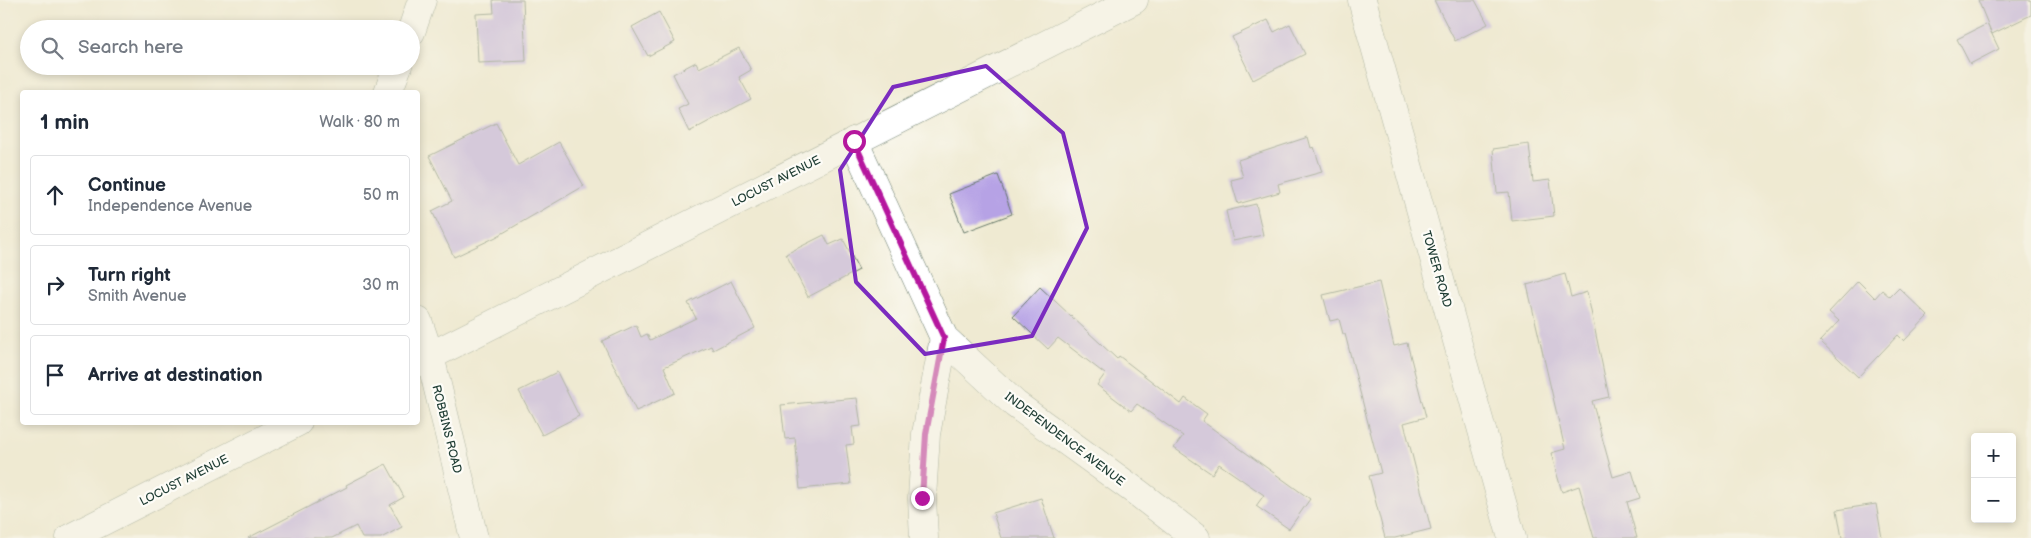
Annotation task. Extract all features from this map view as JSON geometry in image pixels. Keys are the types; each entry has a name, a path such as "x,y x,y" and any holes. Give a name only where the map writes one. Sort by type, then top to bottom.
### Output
{"street":[{"path":"415,20 422,0"},
{"name":"LOCUST AVENUE","path":"424,359 1134,0"},
{"name":"TOWER ROAD","path":"1362,0 1512,538"},
{"path":"389,90 395,75"},
{"name":"INDEPENDENCE AVENUE","path":"854,141 944,338 1015,404 1138,493 1196,538"},
{"name":"ROBBINS ROAD","path":"420,334 424,359 474,538"},
{"path":"924,538 922,498 926,434 944,338"},
{"name":"LOCUST AVENUE","path":"70,538 292,425"}],"highlighted area":[{"path":"986,66 1063,133 1087,228 1032,336 925,354 856,282 840,170 893,87"}],"building":[{"path":"493,0 523,0 526,61 478,63 476,14 494,13"},
{"path":"1434,0 1475,0 1488,24 1455,41"},
{"path":"1978,0 2031,0 2031,15 1992,34"},
{"path":"659,12 675,42 648,56 632,27"},
{"path":"1268,20 1274,32 1290,24 1305,54 1253,80 1232,37"},
{"path":"1987,24 1999,49 1970,64 1957,39"},
{"path":"739,48 751,70 739,77 751,99 689,132 678,109 688,104 673,74 696,62 699,68"},
{"path":"496,123 518,165 559,142 584,186 496,237 454,257 432,211 452,201 429,156"},
{"path":"1308,137 1311,148 1314,147 1322,172 1278,184 1280,192 1238,204 1231,180 1243,177 1238,160"},
{"path":"1529,144 1533,182 1550,180 1554,216 1512,221 1509,192 1497,193 1493,149"},
{"path":"998,175 1012,214 964,232 949,194"},
{"path":"1256,204 1263,235 1233,241 1226,211"},
{"path":"824,235 829,245 843,239 859,270 808,297 786,254"},
{"path":"1565,274 1571,297 1587,292 1609,397 1592,401 1613,477 1632,471 1640,498 1627,502 1637,538 1594,538 1579,486 1562,492 1551,453 1565,449 1527,285"},
{"path":"731,281 755,328 713,350 711,346 664,367 675,393 636,411 602,341 636,325 641,337 647,334 650,340 696,318 688,303"},
{"path":"1858,281 1875,298 1882,290 1890,297 1899,288 1928,316 1904,341 1898,335 1858,377 1820,341 1839,321 1829,312"},
{"path":"1379,282 1394,346 1407,343 1426,417 1404,423 1431,529 1395,538 1385,538 1369,476 1381,473 1345,334 1343,334 1339,319 1330,321 1323,295"},
{"path":"1040,287 1117,359 1119,356 1181,404 1185,398 1207,414 1202,421 1310,499 1289,529 1256,506 1264,495 1219,464 1212,474 1174,448 1183,436 1137,404 1131,411 1097,385 1105,374 1058,338 1048,349 1013,316"},
{"path":"557,372 579,416 542,435 519,391"},
{"path":"857,398 861,426 852,427 854,444 846,445 851,484 800,489 795,438 785,439 781,405"},
{"path":"386,464 404,497 390,505 402,527 381,538 362,538 356,526 332,538 248,538 347,487 346,485"},
{"path":"1041,498 1054,538 1001,538 993,513"},
{"path":"1876,504 1882,538 1842,538 1837,510"}],"route":[{"path":"854,141 944,338 926,434 922,498"}]}
